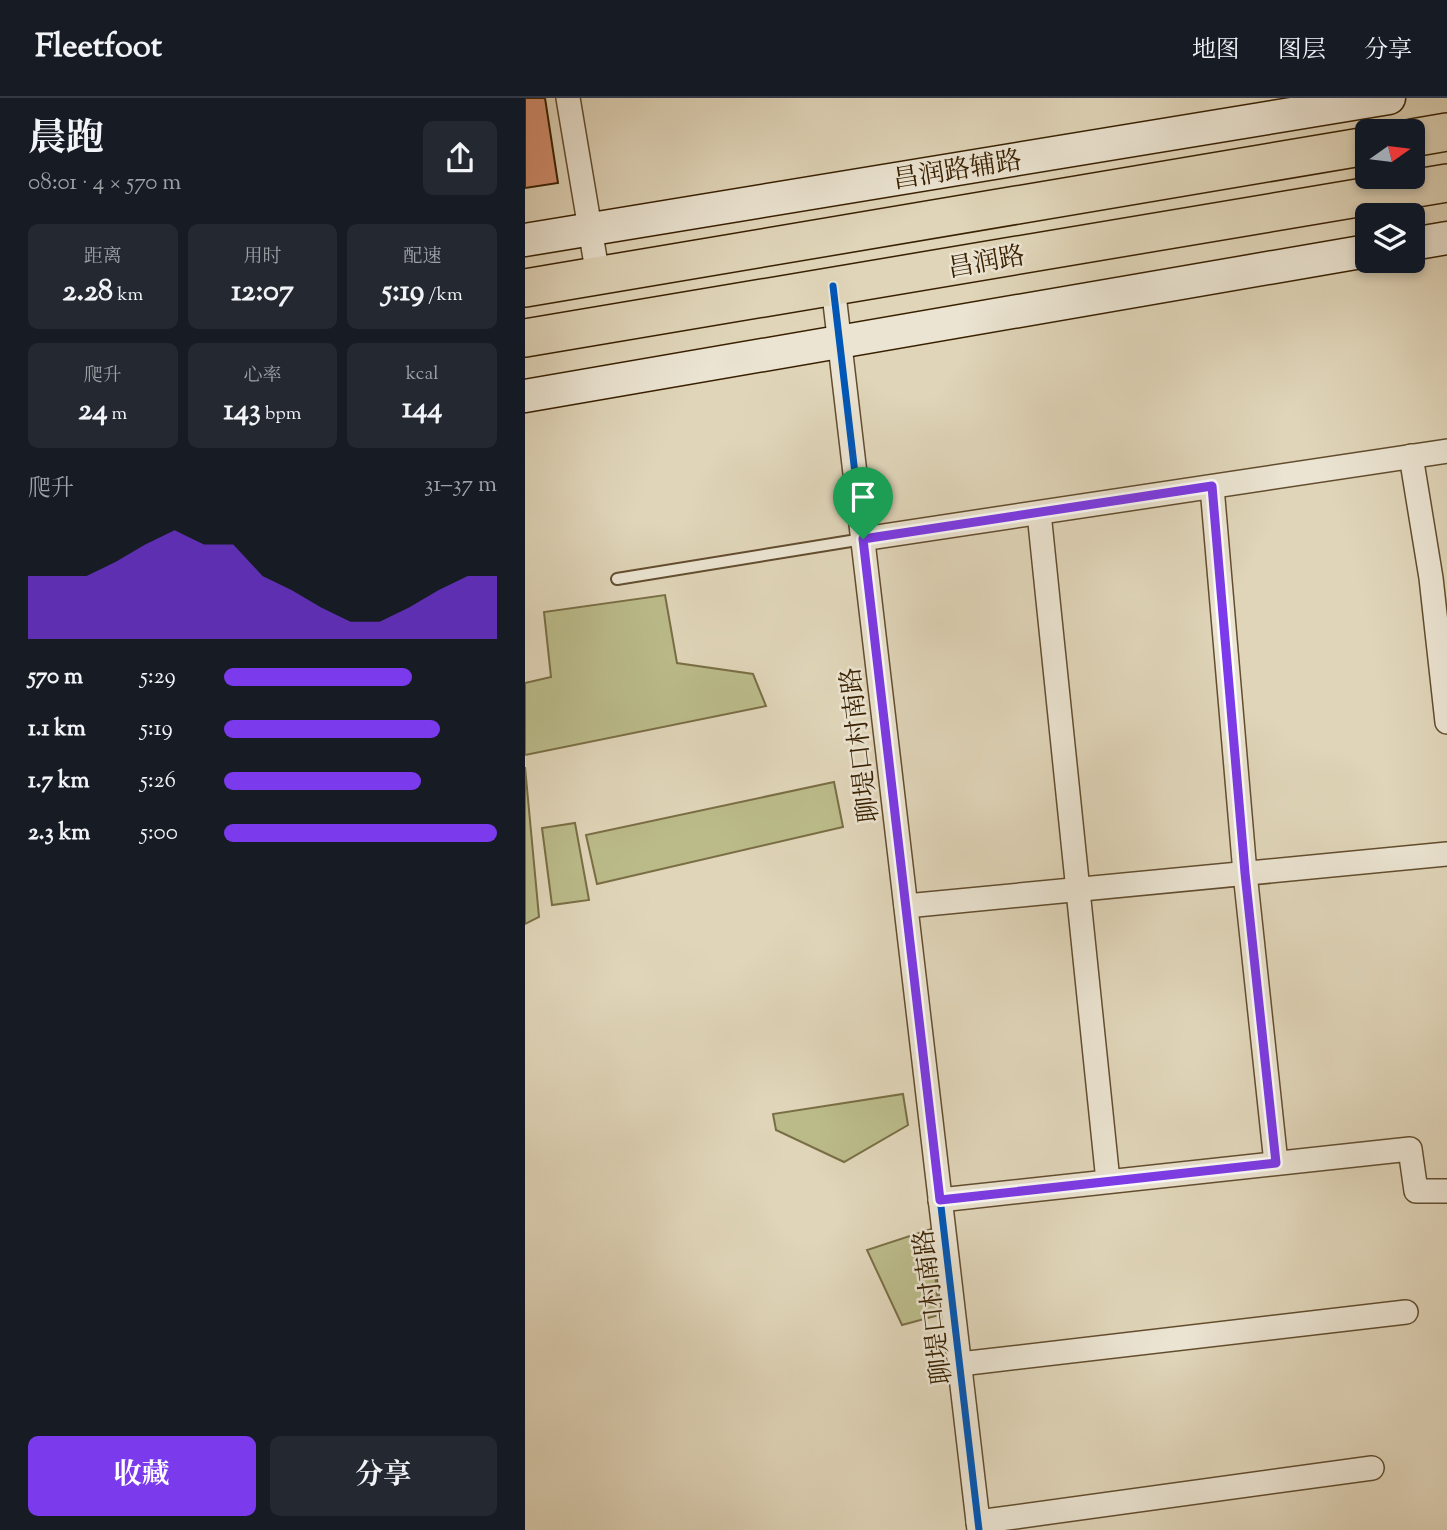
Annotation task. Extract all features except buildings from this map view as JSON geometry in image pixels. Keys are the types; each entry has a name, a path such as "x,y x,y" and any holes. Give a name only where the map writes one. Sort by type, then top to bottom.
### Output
{"main road":[{"name":"昌润路辅路","path":"525,240 1389,98"},
{"path":"1425,136 1447,132"},
{"name":"昌润路","path":"525,288 1355,148"},
{"name":"昌润路","path":"525,338 1447,183"},
{"path":"1425,242 1447,238"},
{"path":"525,396 1355,253"}],"street":[{"path":"568,98 598,276"},
{"name":"聊堤口村南路","path":"833,286 979,1526"},
{"path":"863,539 1447,451"},
{"path":"1411,456 1431,578 1447,722"},
{"path":"1212,486 1245,873 1276,1163"},
{"path":"1039,513 1108,1181"},
{"path":"906,906 1447,854"},
{"path":"940,1200 1410,1149 1416,1191 1447,1191"},
{"path":"960,1364 1406,1312"},
{"path":"979,1526 1372,1468"}],"lane":[{"path":"617,579 863,539"}],"green space":[{"path":"665,595 677,663 753,674 766,706 525,755 525,683 551,677 544,612"},
{"path":"525,767 539,917 525,924"},
{"path":"834,782 843,827 597,884 586,835"},
{"path":"575,823 589,900 552,905 542,828"},
{"path":"903,1094 908,1125 844,1162 776,1130 773,1114"},
{"path":"931,1229 939,1315 902,1325 867,1250"}],"cycle path":[{"path":"833,286 979,1530"},
{"path":"1212,487 1245,873 1276,1163"}],"route":[{"path":"1212,486 1245,873 1276,1163 940,1200 863,539 1212,486"}]}
